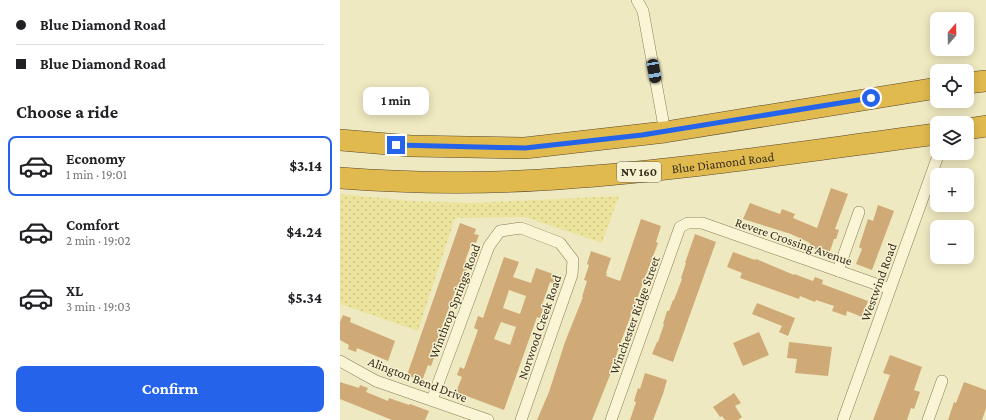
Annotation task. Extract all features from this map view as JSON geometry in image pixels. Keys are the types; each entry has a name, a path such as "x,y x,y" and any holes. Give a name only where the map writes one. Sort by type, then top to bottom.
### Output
{"highway":[{"path":"974,83 986,81"},
{"path":"340,140 411,146 525,148 665,132 930,89"},
{"path":"974,128 986,126"},
{"name":"Blue Diamond Road","path":"340,178 459,183 539,180 665,170 930,135"}],"street":[{"path":"637,0 643,11 665,132"},
{"name":"Westwind Road","path":"843,420 937,160"},
{"path":"838,271 859,212"},
{"name":"Revere Crossing Avenue","path":"688,222 702,223 890,289"},
{"name":"Winchester Ridge Street","path":"611,420 680,227 688,222"},
{"name":"Winthrop Springs Road","path":"432,400 489,246 500,231 521,228 541,236"},
{"name":"Norwood Creek Road","path":"521,420 572,275 573,260 560,243 541,236"},
{"name":"Alington Bend Drive","path":"340,361 376,380 488,420"},
{"path":"928,420 942,381"}],"sand":[{"path":"340,194 411,201 471,203 619,196 602,243 525,217 455,218 418,331 340,304"}],"building":[{"path":"831,188 848,194 835,229 839,230 829,254 809,247 810,243 791,234 743,219 750,203 780,214 782,209 795,214 793,218 817,228"},
{"path":"878,205 894,211 872,270 856,264 862,249 859,247 868,219 873,221"},
{"path":"641,219 661,226 656,242 658,243 619,347 614,365 592,420 537,420 549,392 565,342 583,297 587,281 584,280 589,265 587,264 591,251 611,258 606,276 620,281"},
{"path":"460,223 476,229 474,234 479,235 476,243 472,242 465,261 469,263 461,286 458,284 442,326 446,328 443,336 441,335 432,357 434,358 431,366 428,365 422,381 407,375"},
{"path":"695,234 716,242 673,362 652,354 658,342 667,311 669,311 682,279 685,263"},
{"path":"733,252 755,260 756,259 794,275 813,281 815,277 823,280 822,284 868,301 862,317 847,311 846,316 832,311 834,306 816,300 815,302 800,296 799,299 740,278 742,273 727,267"},
{"path":"504,257 519,262 513,277 531,283 536,268 556,275 553,283 550,282 542,305 544,306 540,318 537,317 504,410 456,392 462,377 457,375 460,367 464,369 478,330 474,328 478,316 483,318","holes":["509,290 526,296 520,314 503,308","501,322 516,327 510,345 494,339"]},
{"path":"757,303 795,318 788,336 779,332 782,326 752,314"},
{"path":"343,315 351,318 350,322 395,341 388,361 357,348 356,352 348,349 349,345 340,340 340,322"},
{"path":"759,332 769,355 743,366 733,343"},
{"path":"789,342 832,347 828,376 795,373 797,359 787,358"},
{"path":"890,355 922,367 914,390 920,392 914,409 911,408 907,420 873,420 890,375 883,373"},
{"path":"645,373 667,380 663,394 653,420 630,420 636,402 634,401 638,388 640,389"},
{"path":"340,382 359,388 360,385 368,388 366,392 388,401 389,398 429,411 425,420 392,420 340,399"},
{"path":"964,382 986,390 986,408 982,420 948,420 954,402 956,403"},
{"path":"734,393 741,403 735,406 742,417 738,420 725,420 722,416 720,417 713,407"}],"route":[{"path":"396,145 469,148 525,148 665,132 871,98"}]}
